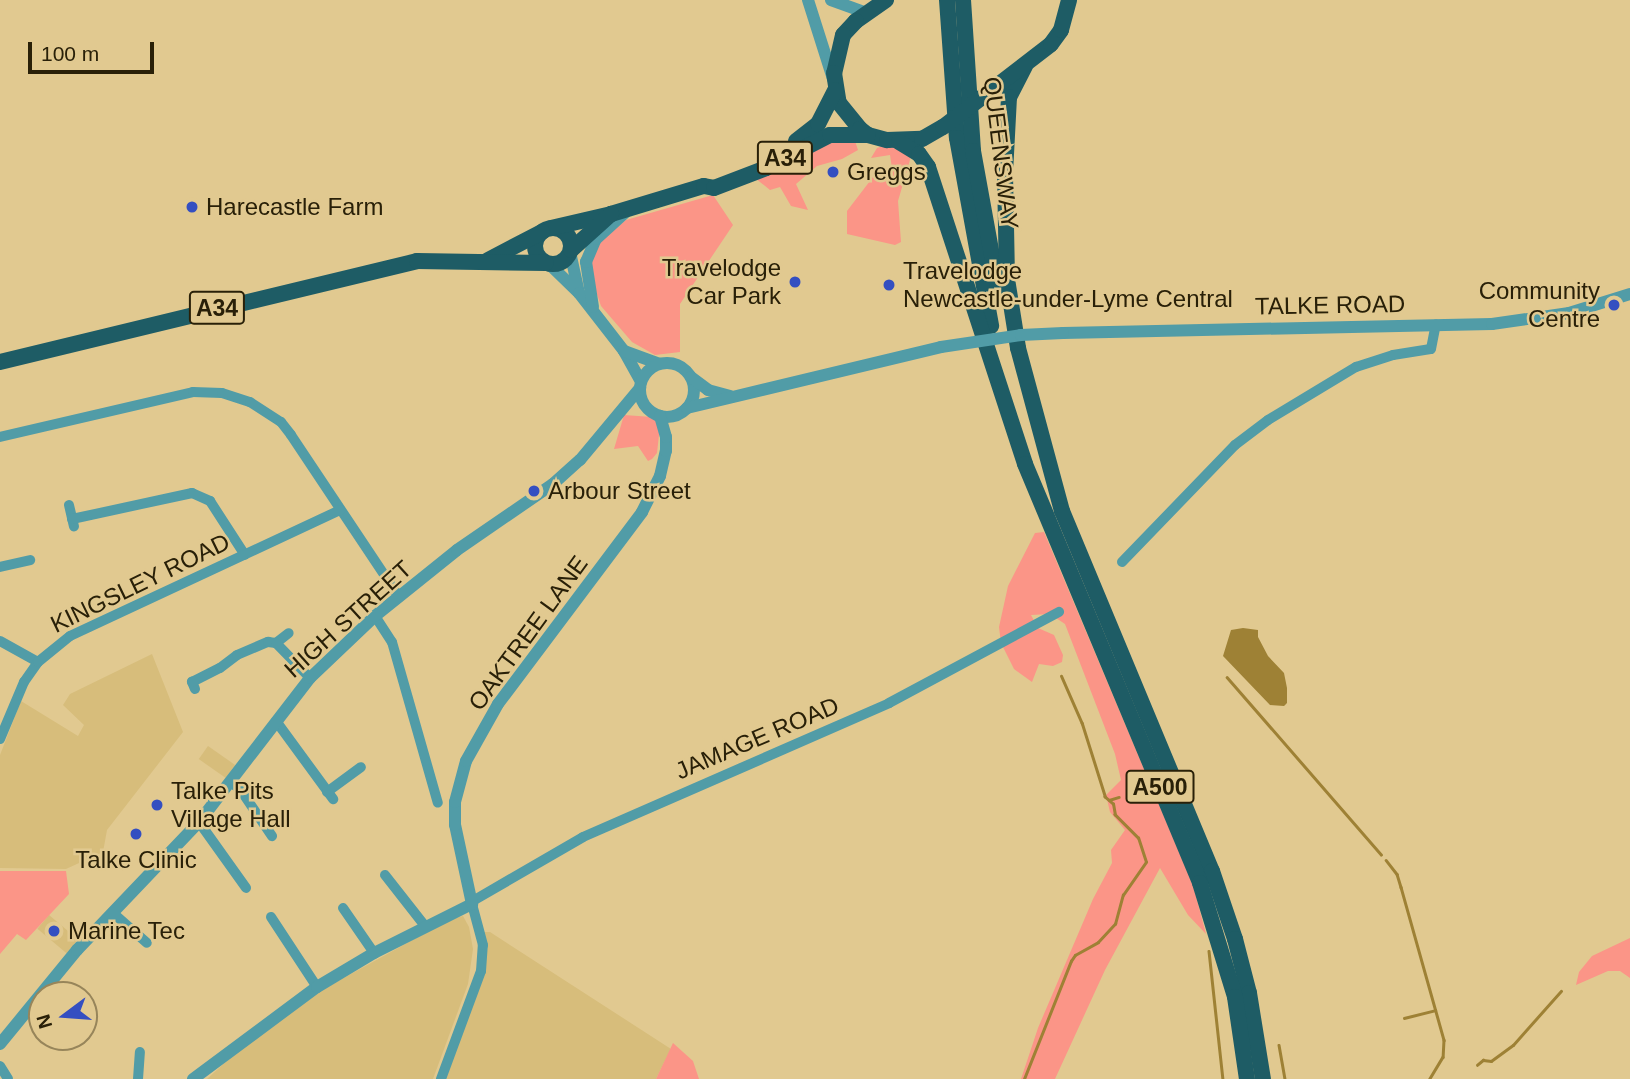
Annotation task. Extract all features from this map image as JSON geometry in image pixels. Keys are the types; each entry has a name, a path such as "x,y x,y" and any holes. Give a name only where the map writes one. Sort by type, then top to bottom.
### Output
{"highway":[{"path":"886,0 849,28 840,44 835,87 844,111 867,135 899,142 919,154 928,167 996,367 1025,464 1043,503"},
{"name":"QUEENSWAY","path":"947,0 957,138 985,303 1011,402 1043,503"},
{"name":"QUEENSWAY","path":"963,0 973,151 990,248 1018,373 1062,511"},
{"path":"899,142 922,139 943,127 1025,66 1051,44 1061,30 1069,0"},
{"path":"1025,66 1009,97 1007,279 1018,348 1062,511"},
{"name":"A34","path":"704,186 711,178 768,156 811,132 824,115 835,87"},
{"name":"A34","path":"488,260 546,230 704,186 714,188 747,176 830,135 867,135"},
{"name":"A34","path":"571,251 611,214"},
{"path":"560,229 568,235 571,251 559,263 547,263 535,248 546,230 560,229"},
{"name":"A34","path":"0,362 417,261 547,263"},
{"name":"A500","path":"1043,503 1060,553 1200,883 1235,997 1247,1079"},
{"name":"A500","path":"1062,511 1084,569 1213,871 1236,939 1249,993 1263,1079"}],"street":[{"path":"808,0 835,87"},
{"path":"831,0 866,13"},
{"path":"594,313 586,262 596,239 631,208"},
{"path":"571,251 579,293"},
{"path":"547,263 579,293 624,351 641,385 642,400 657,415"},
{"name":"TALKE ROAD","path":"683,411 941,347 1021,335 1492,324 1539,318 1630,295"},
{"path":"1122,562 1236,445 1257,428 1356,367 1393,355 1431,349 1436,324"},
{"path":"617,415 640,410 657,415 683,411 694,391 691,377 677,365 659,364 624,351"},
{"path":"641,385 650,369 659,364"},
{"name":"TALKE ROAD","path":"691,377 720,396 740,397"},
{"name":"HIGH STREET","path":"57,981 113,913 198,821 310,678 398,597 500,519 553,484 580,460 641,385"},
{"path":"0,437 192,392 230,395 260,407 281,422 398,597"},
{"name":"OAKTREE LANE","path":"471,903 454,825 456,802 466,761 498,704 642,512 660,476 666,437 683,411"},
{"name":"OAKTREE LANE","path":"657,415 666,437"},
{"path":"69,505 73,523 192,494 210,501 245,555"},
{"name":"KINGSLEY ROAD","path":"0,738 16,696 38,662 70,636 340,510"},
{"path":"0,567 30,560"},
{"name":"JAMAGE ROAD","path":"193,1079 317,987 374,953 471,903 583,837 888,703 1059,612"},
{"path":"375,616 392,642 438,803"},
{"path":"195,689 192,682 220,668 237,655 264,643 276,643 289,634"},
{"path":"0,641 38,662"},
{"path":"276,643 310,678"},
{"path":"276,721 330,796 361,767"},
{"path":"230,782 240,789 272,836"},
{"path":"198,821 246,888"},
{"path":"385,875 425,926"},
{"path":"441,1079 481,971 483,945 471,903"},
{"path":"343,908 374,953"},
{"path":"113,913 147,943"},
{"path":"271,918 317,987"},
{"name":"HIGH STREET","path":"0,1044 28,1014"},
{"path":"138,1079 140,1052"},
{"path":"0,1066 8,1079"}],"shaded area":[{"path":"837,139 855,141 858,150 842,159 817,166 796,184 808,210 791,206 780,187 770,190 755,178"},
{"path":"898,146 912,153 898,201 901,242 895,245 847,234 847,211 873,177 893,175 890,155 871,158 877,148"},
{"path":"713,195 733,225 680,304 680,352 655,355 632,342 601,306 591,277 590,262 600,242 626,220"},
{"path":"624,415 652,417 660,426 657,453 652,459 648,461 638,446 614,449"},
{"path":"1044,532 1193,885 1206,934 1188,915 1160,868 1105,970 1055,1079 1021,1079 1038,1028 1093,899 1112,863 1111,850 1125,830 1110,812 1106,795 1121,780 1115,754 1065,624 1050,614 1031,615 1038,628 1054,635 1063,655 1062,662 1053,666 1039,664 1032,682 1014,669 1001,643 999,627 1008,586 1035,533"},
{"path":"1231,630 1258,630 1258,637 1268,656 1284,673 1287,703 1284,706 1270,705 1223,656"},
{"path":"152,654 183,732 107,830 103,852 66,869 0,868 0,755 21,701 78,736 84,725 63,705 70,694"},
{"path":"208,746 235,765 226,778 199,759"},
{"path":"0,871 66,871 69,894 26,940 17,934 0,954"},
{"path":"49,915 78,939 67,953 37,929"},
{"path":"463,916 469,927 473,949 468,984 433,1079 207,1079 231,1057 320,991 449,920"},
{"path":"480,932 490,932 671,1049 656,1079 441,1079 478,982"},
{"path":"1630,938 1630,978 1620,971 1608,971 1576,985 1579,972 1592,956"},
{"path":"673,1043 693,1061 699,1079 656,1079"}],"waterway":[{"path":"1024,1079 1071,961 1075,955 1098,942 1115,924 1123,895 1146,862 1138,838 1115,815 1113,804 1105,797 1082,724 1061,676"},
{"path":"1227,677 1381,854"},
{"path":"1109,800 1119,797"},
{"path":"1386,860 1397,874 1444,1040 1443,1057 1430,1079"},
{"path":"1209,951 1223,1079"},
{"path":"1477,1065 1483,1060 1491,1061 1513,1045 1561,991"},
{"path":"1404,1018 1435,1010"},
{"path":"1279,1045 1285,1079"}],"place":[{"name":"Greggs","path":"833,172"},
{"name":"Harecastle Farm","path":"192,207"},
{"name":"Travelodge Car Park","path":"795,282"},
{"name":"Travelodge Newcastle-under-Lyme Central","path":"889,285"},
{"name":"Community Centre","path":"1614,305"},
{"name":"Arbour Street","path":"534,491"},
{"name":"Talke Pits Village Hall","path":"157,805"},
{"name":"Talke Clinic","path":"136,834"},
{"name":"Marine Tec","path":"54,931"}]}
